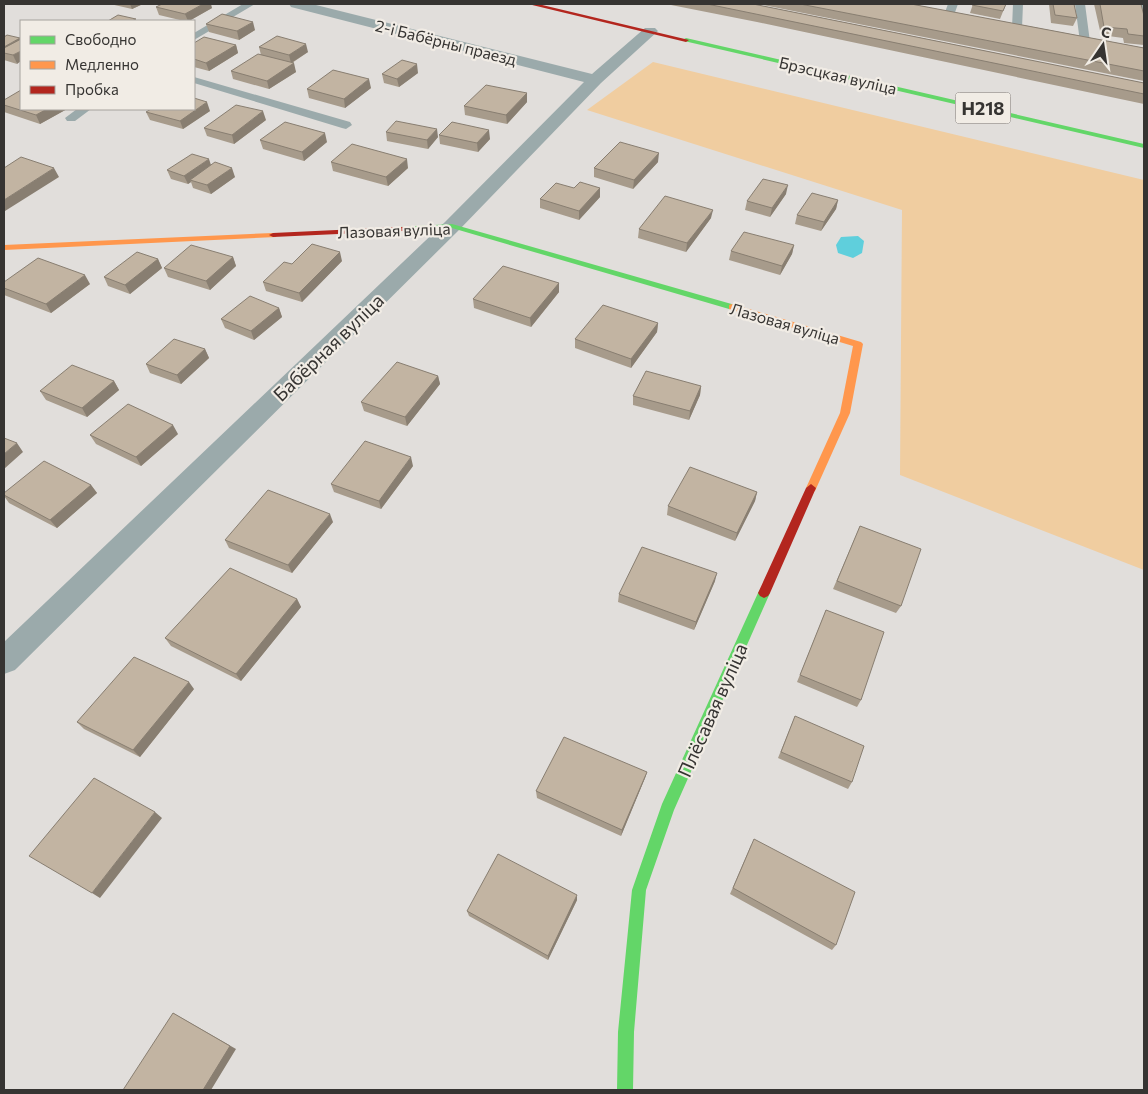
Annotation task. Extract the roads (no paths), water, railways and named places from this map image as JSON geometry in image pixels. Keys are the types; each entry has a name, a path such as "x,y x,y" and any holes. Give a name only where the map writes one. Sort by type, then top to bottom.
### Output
{"street":[{"name":"2-і Бабёрны праезд","path":"296,4 596,80"},
{"name":"Брэсцкая вуліца","path":"531,4 1144,146"},
{"name":"Бабёрная вуліца","path":"4,661 452,226 596,80 650,31"},
{"name":"Лазовая вуліца","path":"4,248 452,226 858,344"},
{"name":"Плёсавая вуліца","path":"626,1090 626,1032 639,890 667,809 845,413 858,344"}],"lane":[{"path":"195,36 250,4"},
{"path":"949,15 953,4"},
{"path":"1017,28 1018,4"},
{"path":"1080,4 1085,42"},
{"path":"1141,4 1144,16"},
{"path":"195,80 346,125"},
{"path":"71,118 83,110"}],"water":[{"path":"858,236 864,241 862,253 853,258 838,253 836,245 841,237"}]}
